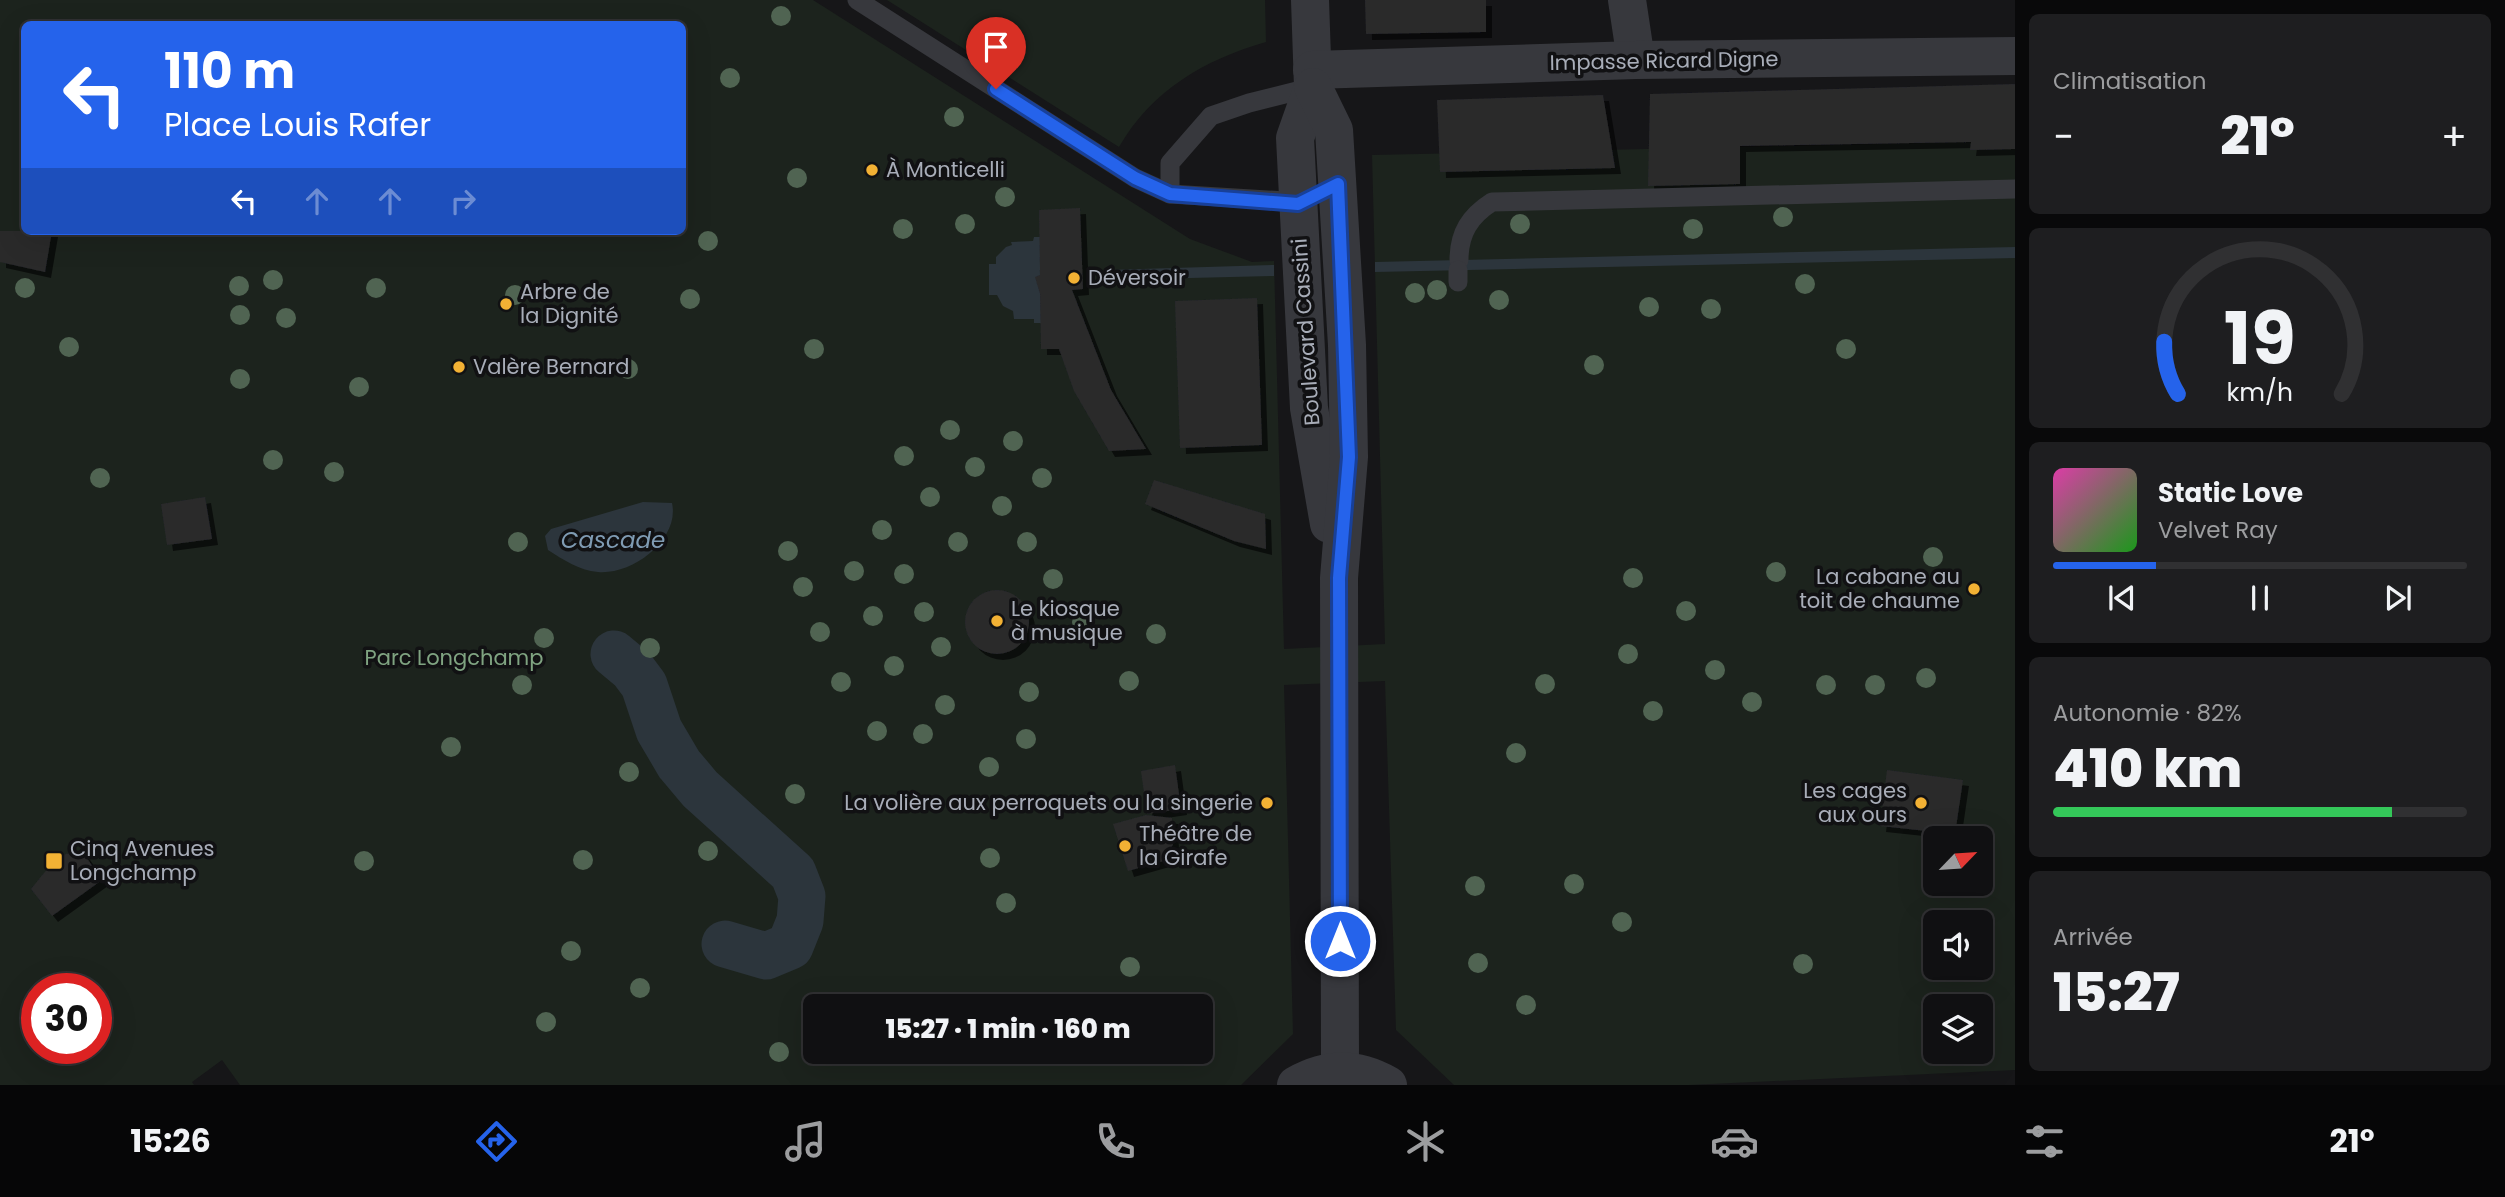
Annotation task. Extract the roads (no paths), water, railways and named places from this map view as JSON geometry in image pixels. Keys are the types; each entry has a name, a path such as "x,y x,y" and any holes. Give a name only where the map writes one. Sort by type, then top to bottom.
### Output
{"street":[{"name":"Boulevard Cassini","path":"1310,0 1312,78 1295,138 1308,408 1339,578"},
{"path":"1627,0 1636,60"},
{"name":"Impasse Ricard Digne","path":"1312,78 1636,60 2015,56"},
{"name":"Boulevard Cassini","path":"1312,78 1334,130 1349,457 1339,578 1340,1070"},
{"path":"1296,1085 1315,1075 1340,1070 1365,1073 1388,1085"}],"lane":[{"path":"857,0 1135,178 1170,194 1298,204 1338,184"},
{"path":"1170,194 1170,163 1211,116 1312,78"},
{"path":"1458,271 1464,230 1477,212 1492,202 2015,189"}],"water":[{"path":"1034,237 1040,237 1041,323 1034,323 1034,319 1014,319 1013,311 1003,306 997,295 989,295 989,264 996,264 996,257 1012,245 1011,242 1033,241"},
{"path":"2015,247 2015,258 1375,272 1375,262"},
{"path":"1274,265 1274,276 1108,280 1108,270"},
{"name":"Cascade","path":"643,502 672,503 673,516 661,541 639,561 625,568 598,572 578,567 548,550 545,536 551,529"}],"waterway":[{"path":"614,654 632,669 644,685 659,730 679,764 700,789 793,873 802,896 800,921 790,946 766,956 725,944"}],"place":[{"name":"À Monticelli","path":"872,170"},
{"name":"Déversoir","path":"1074,278"},
{"name":"Arbre de la Dignité","path":"506,304"},
{"name":"Valère Bernard","path":"459,367"},
{"name":"La cabane au toit de chaume","path":"1974,589"},
{"name":"Le kiosque à musique","path":"997,621"},
{"name":"La volière aux perroquets ou la singerie","path":"1267,803"},
{"name":"Les cages aux ours","path":"1921,803"},
{"name":"Théâtre de la Girafe","path":"1125,846"},
{"name":"Cinq Avenues Longchamp","path":"54,861"}],"park label":[{"name":"Parc Longchamp","path":"454,658"}]}
